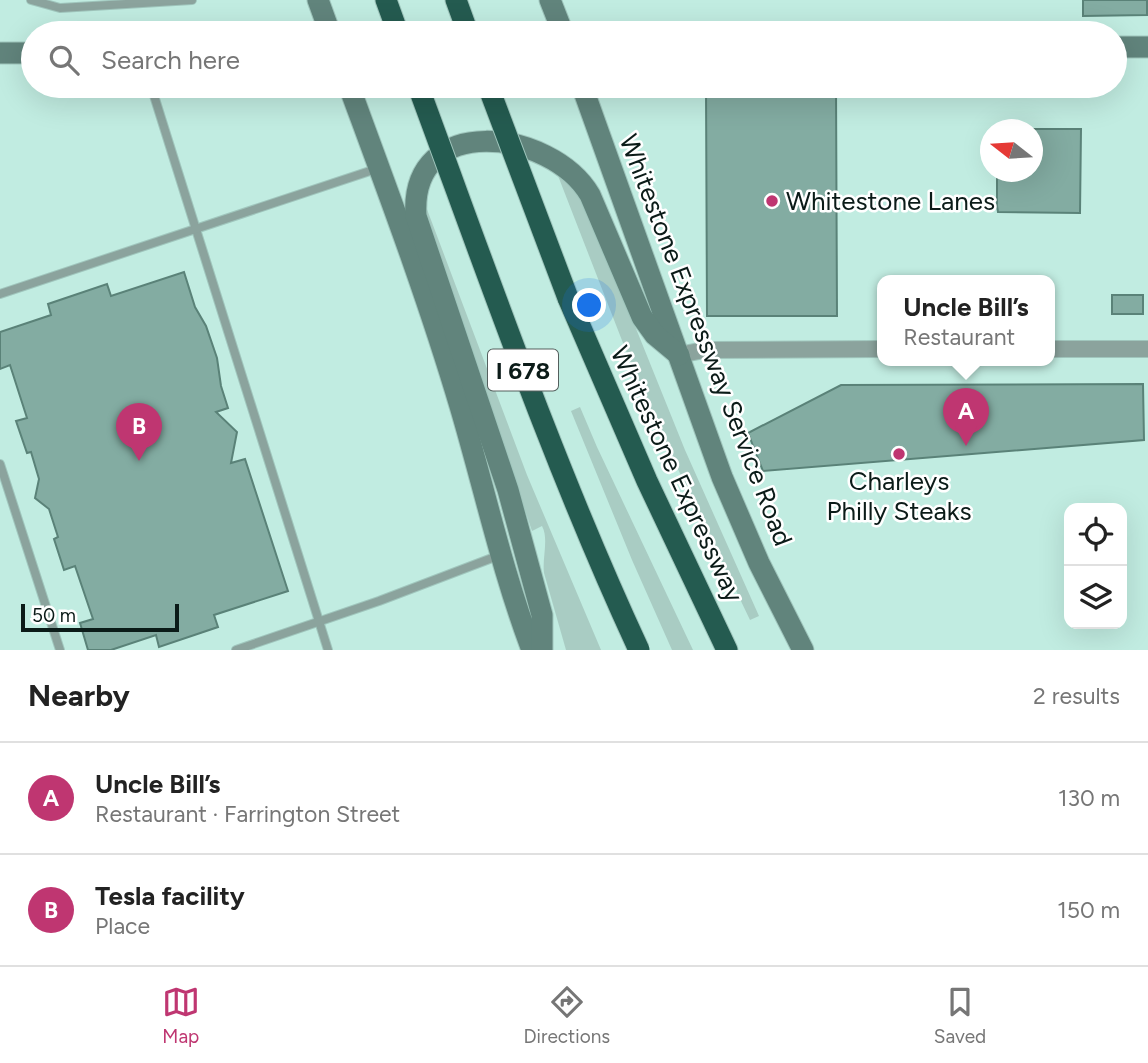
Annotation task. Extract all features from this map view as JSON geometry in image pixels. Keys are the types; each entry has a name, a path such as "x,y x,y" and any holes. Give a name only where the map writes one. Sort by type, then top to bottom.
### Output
{"highway":[{"path":"386,0 394,21"},
{"path":"456,0 464,21"},
{"name":"I 678","path":"422,98 544,427 639,650"},
{"name":"Whitestone Expressway","path":"493,98 568,298 636,458 727,650"}],"main road":[{"path":"318,0 326,21"},
{"path":"550,0 558,21"},
{"path":"1127,47 1148,47"},
{"path":"0,53 21,53"},
{"path":"353,98 432,316 521,620 533,650"},
{"name":"Whitestone Expressway Service Road","path":"586,98 713,452 764,573 803,650"},
{"path":"542,650 542,615 508,490 416,216 417,190 430,164 442,153 457,146 496,141 531,150 567,168 590,195 642,317 655,335 679,355"}],"street":[{"path":"679,355 704,350 877,349"},
{"path":"1055,349 1148,349"}],"lane":[{"path":"32,0 60,8 192,0"},
{"path":"155,98 328,650"},
{"path":"0,294 379,167"},
{"path":"0,464 60,650"},
{"path":"236,650 502,555"}],"shaded area":[{"path":"555,168 572,184 591,217 685,450 759,616 750,620 630,361"},
{"path":"422,196 527,475 601,650 566,650 544,573 544,531 542,526 532,531 423,218"},
{"path":"580,407 693,650 672,650 571,411"}],"building":[{"path":"1083,0 1147,0 1147,15 1083,16"},
{"name":"Whitestone Lanes","path":"706,98 836,98 837,316 707,316"},
{"path":"1043,129 1081,129 1080,213 998,212 997,182 1043,182"},
{"path":"184,272 195,307 206,326 217,358 221,386 228,408 216,412 237,432 231,463 245,459 288,591 214,615 218,627 159,647 156,635 111,650 88,650 80,623 93,619 75,566 64,570 54,539 58,537 49,509 35,498 39,479 31,452 27,453 16,421 27,418 10,365 0,369 0,332 51,315 48,304 107,284 111,296"},
{"path":"1112,295 1143,295 1143,314 1112,314"},
{"path":"1143,384 1144,440 763,471 748,433 841,385"}],"place":[{"name":"Whitestone Lanes","path":"772,201"},
{"name":"Uncle Bill’s","path":"966,446"},
{"name":"Charleys Philly Steaks","path":"899,454"},
{"name":"Tesla facility","path":"139,461"}]}
